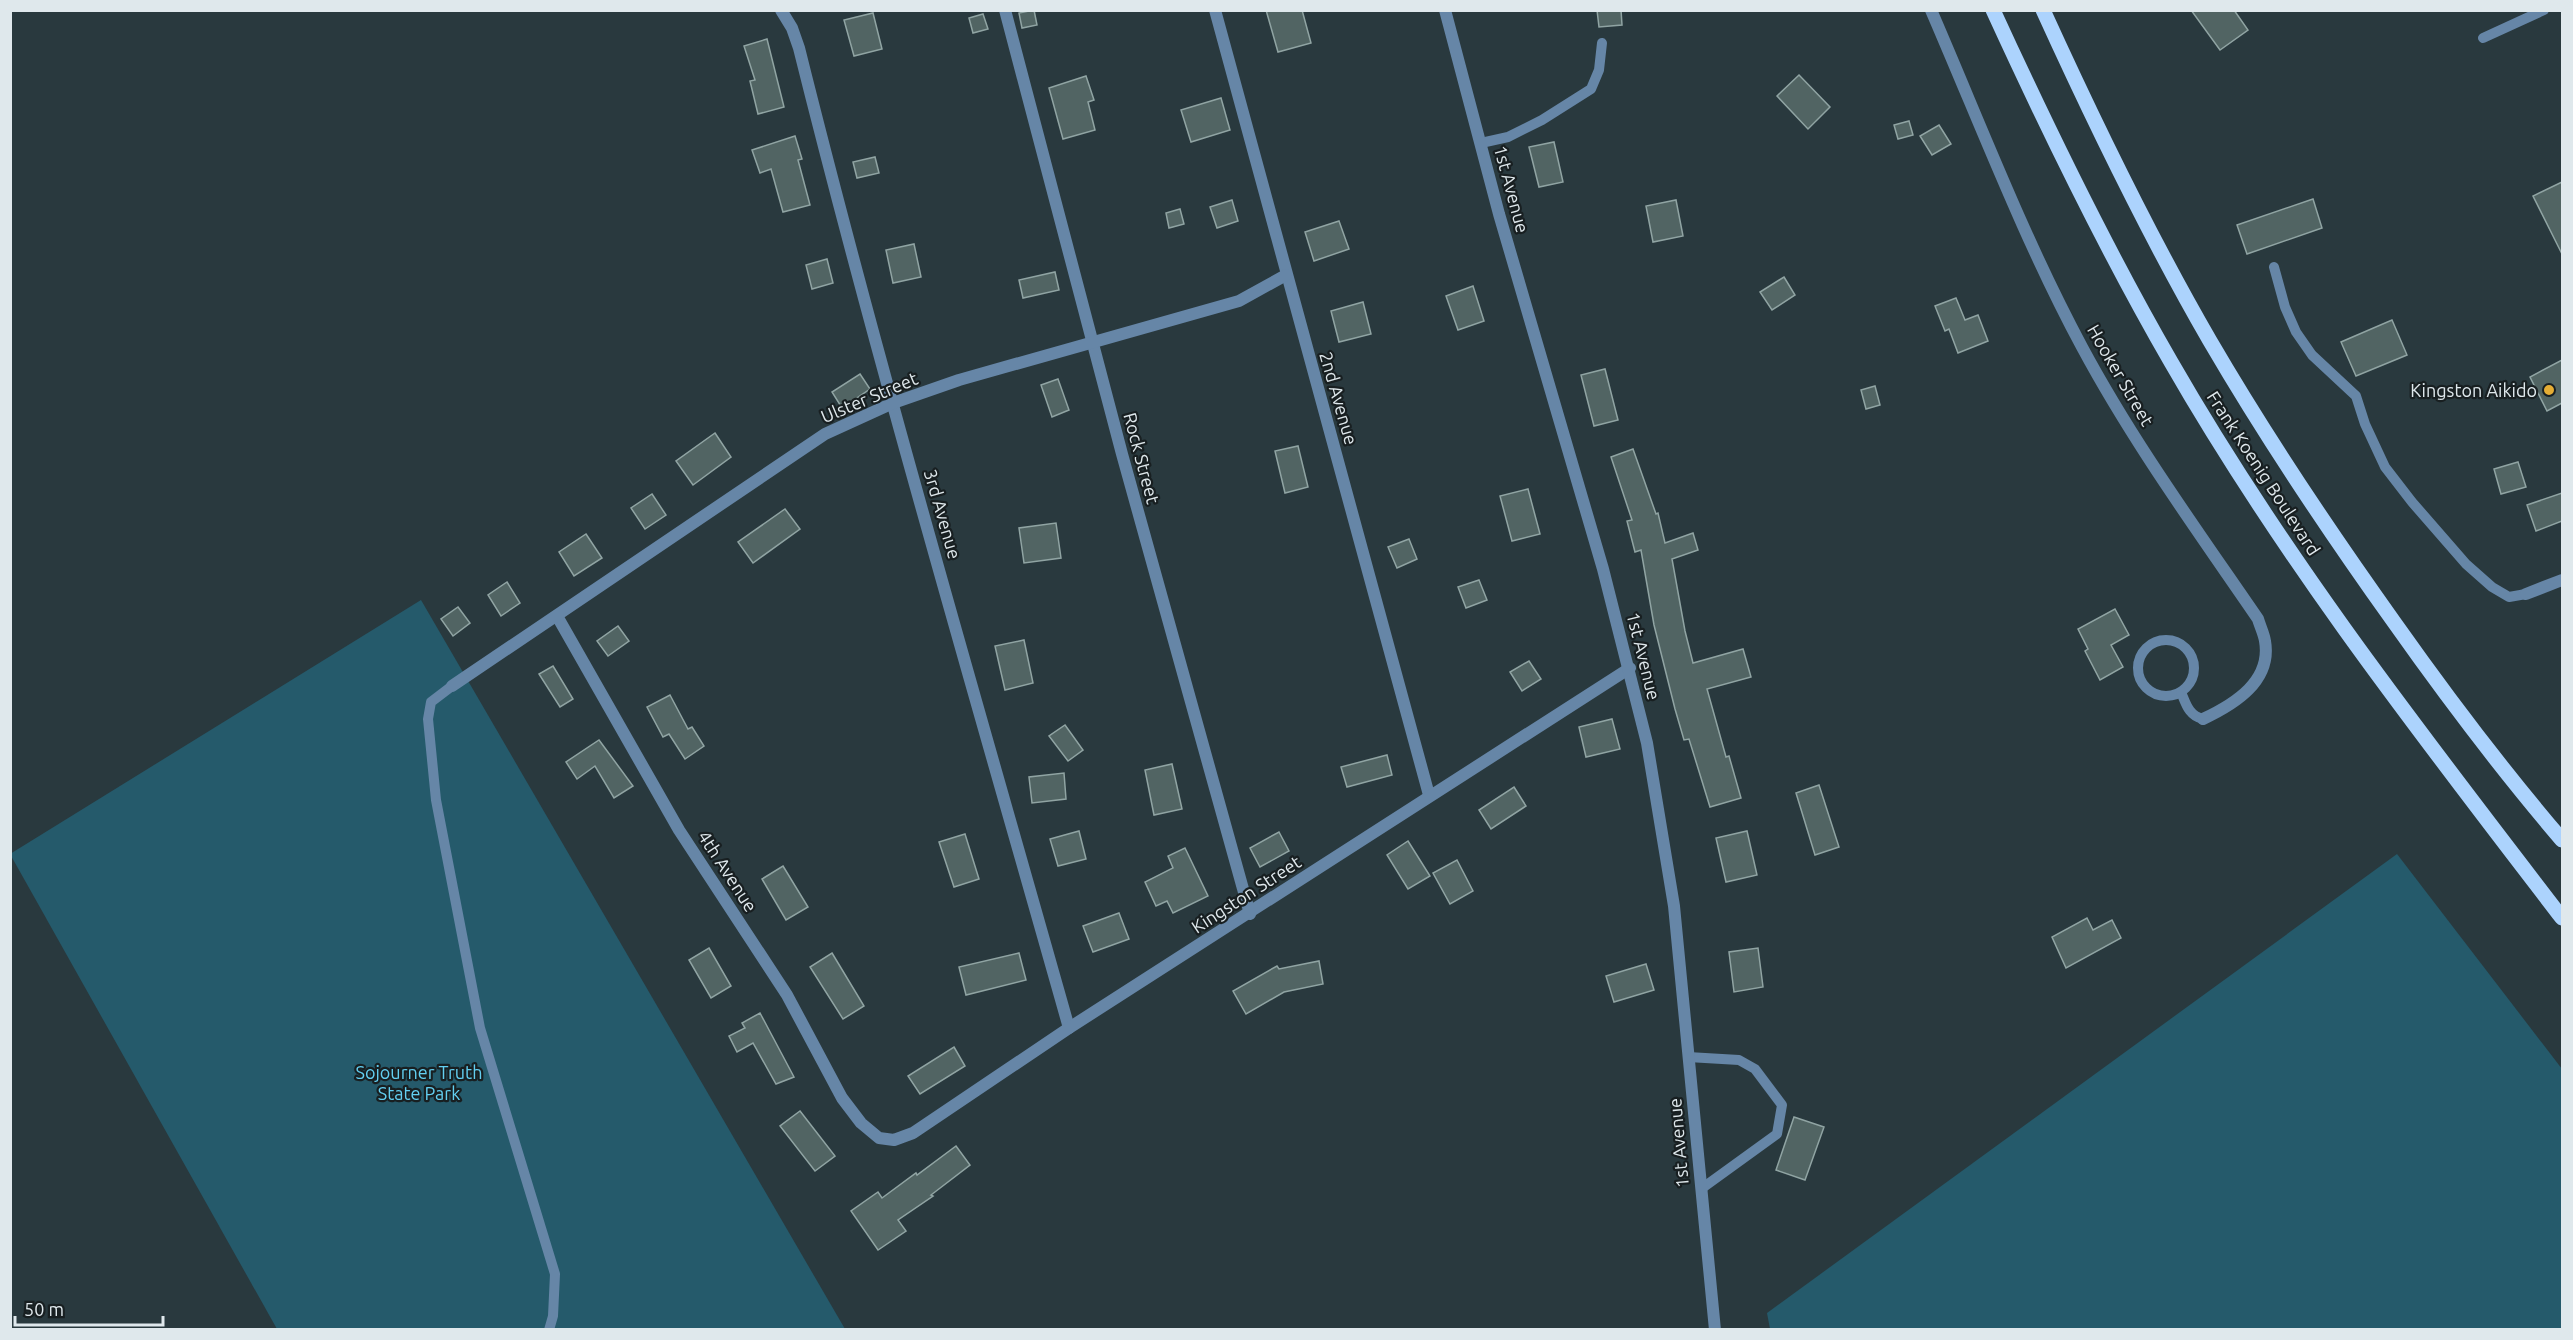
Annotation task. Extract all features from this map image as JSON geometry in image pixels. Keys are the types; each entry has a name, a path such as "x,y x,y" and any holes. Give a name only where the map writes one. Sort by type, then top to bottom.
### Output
{"main road":[{"name":"Frank Koenig Boulevard","path":"1993,10 2102,236 2166,354 2209,426 2286,545 2359,649 2562,918"},
{"name":"Frank Koenig Boulevard","path":"2043,10 2142,215 2205,332 2247,403 2323,520 2427,668 2491,754 2562,840"}],"street":[{"name":"3rd Avenue","path":"781,10 792,28 799,48 836,197 892,403 1069,1028"},
{"name":"Rock Street","path":"1005,10 1093,342 1250,914"},
{"name":"2nd Avenue","path":"1215,10 1430,795"},
{"name":"1st Avenue","path":"1445,10 1480,143 1630,668 1647,743 1674,906 1715,1329"},
{"name":"Hooker Street","path":"1931,10 2001,177 2082,347 2150,460 2258,619 2265,642 2265,665 2253,687 2227,708 2204,719"},
{"name":"Ulster Street","path":"452,686 825,434 892,403 959,380 1239,301 1286,275"},
{"path":"2526,594 2562,580"},
{"name":"4th Avenue","path":"557,616 679,830 787,995 842,1098 861,1123 879,1138"},
{"name":"Kingston Street","path":"879,1138 894,1140 914,1133 1069,1028 1250,914 1430,795 1630,668"}],"lane":[{"path":"2483,38 2544,10"},
{"path":"1480,143 1508,137 1542,120 1591,89 1599,70 1602,43"},
{"path":"2274,267 2285,307 2296,332 2312,355 2356,396 2365,424 2385,467 2466,564 2492,587 2509,597 2526,594"},
{"path":"2162,639 2179,642 2191,654 2195,670 2193,679 2181,692 2173,695 2155,693 2142,681 2139,673 2141,655 2154,642 2162,639"},
{"path":"452,686 431,702 428,719 436,800 480,1028 555,1274 553,1316 549,1329"},
{"path":"2181,692 2187,708 2196,718 2204,719"},
{"path":"1688,1057 1739,1060 1755,1069 1782,1105 1777,1134 1701,1190"}],"green space":[{"name":"Sojourner Truth State Park","path":"421,600 845,1329 277,1329 10,854"},
{"path":"2397,854 2562,1069 2562,1329 1770,1329 1767,1313"}],"building":[{"path":"1034,10 1037,25 1022,28 1019,13"},
{"path":"1266,10 1302,10 1311,43 1278,52"},
{"path":"1597,10 1621,10 1622,25 1599,27"},
{"path":"2191,10 2234,10 2248,30 2220,50"},
{"path":"873,13 882,49 854,56 844,20"},
{"path":"983,14 988,29 973,33 969,18"},
{"path":"767,39 784,107 758,114 750,81 755,80 744,46"},
{"path":"1799,75 1830,107 1808,129 1777,96"},
{"path":"1086,76 1094,100 1088,102 1095,130 1063,139 1049,88"},
{"path":"1221,98 1230,130 1191,142 1181,110"},
{"path":"1909,121 1913,135 1898,139 1894,125"},
{"path":"1939,125 1951,144 1932,155 1920,136"},
{"path":"795,136 802,159 798,160 810,205 783,212 771,169 760,173 752,150"},
{"path":"1554,142 1563,182 1539,187 1529,147"},
{"path":"875,157 879,173 857,178 853,162"},
{"path":"2562,182 2562,254 2533,196"},
{"path":"2313,199 2322,228 2247,254 2237,225"},
{"path":"1232,200 1238,221 1217,228 1210,207"},
{"path":"1676,200 1683,236 1653,242 1646,206"},
{"path":"1180,209 1184,224 1169,228 1166,213"},
{"path":"1339,221 1349,249 1314,261 1305,232"},
{"path":"914,244 921,277 893,283 886,250"},
{"path":"827,259 833,283 812,289 806,265"},
{"path":"1055,272 1059,290 1023,298 1019,280"},
{"path":"1784,277 1795,295 1772,310 1760,292"},
{"path":"1473,286 1484,321 1458,330 1446,296"},
{"path":"1956,298 1965,320 1978,315 1988,341 1958,353 1949,329 1945,331 1935,306"},
{"path":"1363,302 1371,334 1339,342 1331,311"},
{"path":"2392,320 2407,355 2356,376 2341,342"},
{"name":"Kingston Aikido","path":"2562,360 2562,403 2547,411 2530,377"},
{"path":"1605,369 1618,420 1594,426 1581,375"},
{"path":"860,374 870,389 842,408 832,392"},
{"path":"1058,379 1069,410 1052,417 1041,385"},
{"path":"1875,386 1880,405 1866,409 1861,390"},
{"path":"715,433 731,457 693,485 676,461"},
{"path":"1298,446 1308,487 1285,493 1275,451"},
{"path":"1633,449 1656,514 1658,513 1665,543 1693,533 1698,550 1672,559 1693,663 1743,649 1751,677 1707,689 1726,757 1729,756 1741,798 1710,807 1689,739 1684,740 1675,709 1654,625 1641,550 1635,552 1627,521 1632,520 1611,457"},
{"path":"2518,462 2526,487 2501,494 2494,469"},
{"path":"1528,489 1540,534 1512,541 1500,496"},
{"path":"2562,493 2562,521 2536,531 2527,505"},
{"path":"652,494 666,515 645,529 631,508"},
{"path":"785,509 800,529 753,563 738,542"},
{"path":"1056,523 1061,558 1024,563 1019,528"},
{"path":"586,534 602,558 574,576 559,552"},
{"path":"1409,539 1417,559 1397,568 1388,547"},
{"path":"1479,580 1487,600 1466,608 1458,587"},
{"path":"507,582 520,603 501,616 488,595"},
{"path":"458,607 470,623 453,636 441,619"},
{"path":"2115,609 2129,635 2111,645 2123,667 2100,680 2085,651 2088,649 2078,629"},
{"path":"618,626 629,641 608,656 597,641"},
{"path":"1024,640 1033,683 1005,690 995,646"},
{"path":"1529,661 1541,679 1522,691 1510,672"},
{"path":"553,666 573,699 560,707 539,674"},
{"path":"670,695 688,729 692,727 704,746 685,759 669,734 663,737 647,707"},
{"path":"1612,719 1620,749 1586,757 1579,727"},
{"path":"1065,725 1083,750 1068,761 1049,736"},
{"path":"599,740 633,786 614,798 595,766 577,779 566,762"},
{"path":"1387,755 1392,775 1347,787 1341,767"},
{"path":"1172,764 1182,809 1154,815 1145,770"},
{"path":"1064,773 1066,799 1032,803 1029,777"},
{"path":"1819,785 1839,847 1815,855 1796,793"},
{"path":"1514,787 1526,806 1491,829 1479,810"},
{"path":"1079,831 1086,859 1058,866 1050,839"},
{"path":"1747,831 1757,875 1726,882 1716,838"},
{"path":"1279,832 1289,851 1260,867 1250,848"},
{"path":"965,834 979,879 954,887 939,842"},
{"path":"1408,841 1430,876 1408,889 1387,855"},
{"path":"1185,848 1208,896 1173,913 1167,901 1156,906 1145,882 1173,868 1168,856"},
{"path":"1457,860 1473,891 1450,904 1433,873"},
{"path":"783,866 808,907 786,920 762,879"},
{"path":"1119,913 1129,939 1093,952 1083,926"},
{"path":"2087,918 2093,930 2112,920 2121,938 2066,968 2052,937"},
{"path":"709,948 731,986 711,998 689,960"},
{"path":"1758,948 1763,987 1734,992 1729,952"},
{"path":"832,953 864,1006 843,1019 810,967"},
{"path":"1019,953 1026,980 966,995 959,967"},
{"path":"1319,961 1323,984 1284,992 1246,1014 1233,991 1277,966 1279,969"},
{"path":"1646,964 1654,990 1614,1002 1606,976"},
{"path":"760,1013 794,1077 776,1084 753,1043 737,1052 729,1036 745,1028 742,1023"},
{"path":"954,1047 965,1066 920,1094 908,1076"},
{"path":"800,1111 835,1156 815,1171 780,1126"},
{"path":"1794,1117 1824,1127 1805,1180 1776,1170"},
{"path":"956,1146 970,1165 931,1195 933,1196 898,1220 906,1231 878,1250 851,1211 878,1192 882,1198"}],"place":[{"name":"Kingston Aikido","path":"2549,390"}]}
